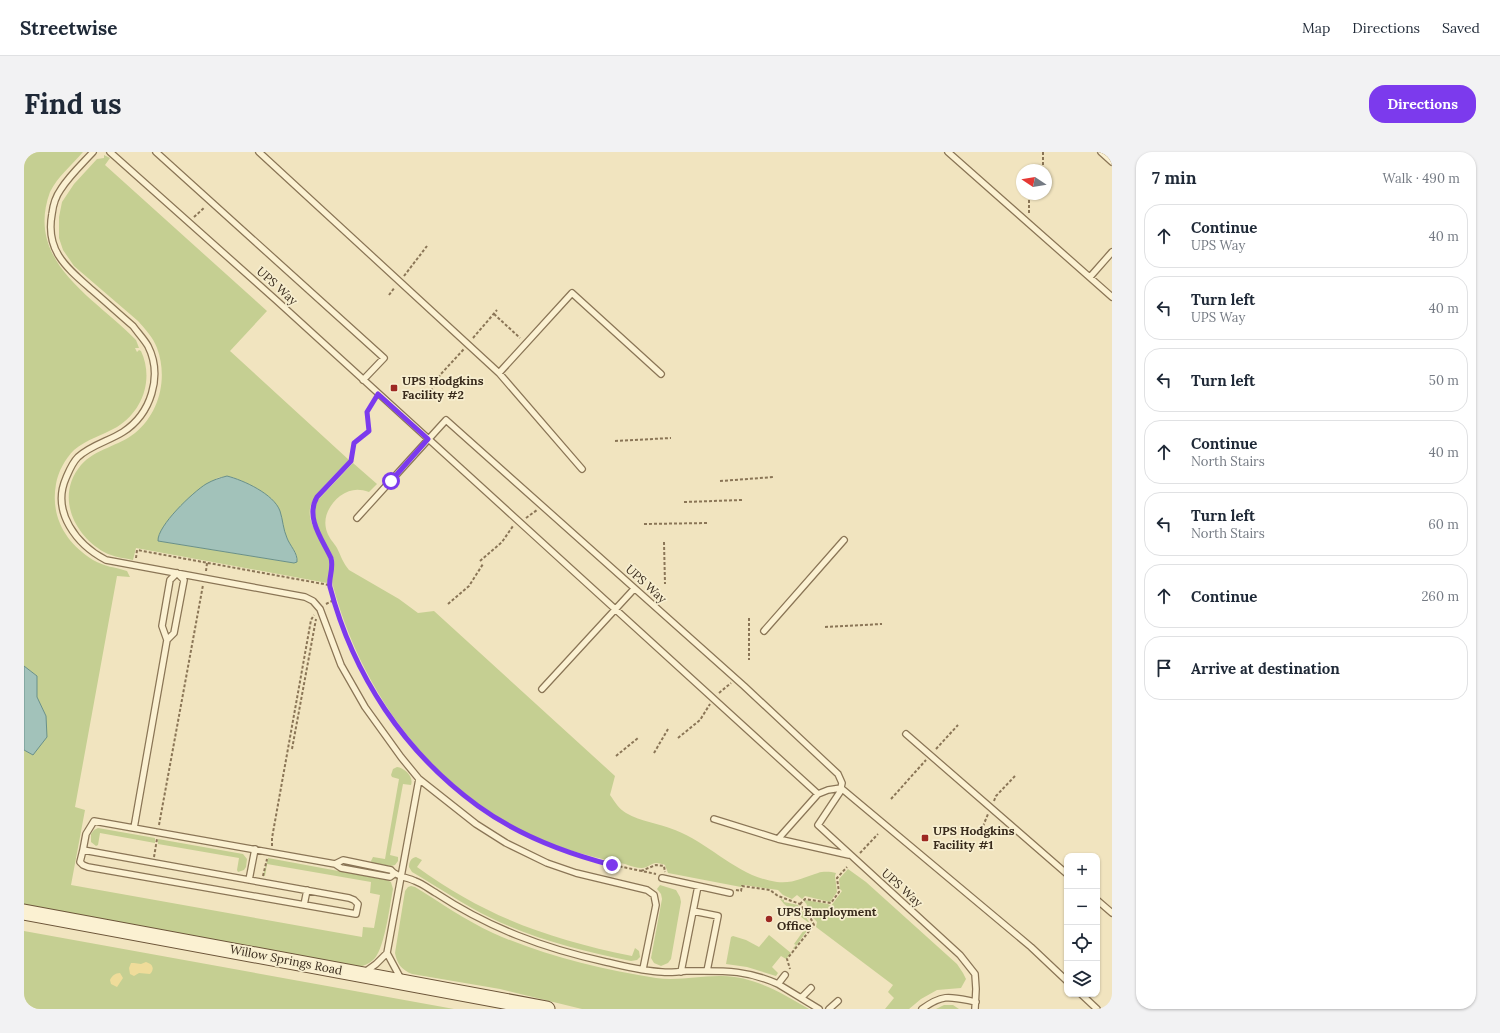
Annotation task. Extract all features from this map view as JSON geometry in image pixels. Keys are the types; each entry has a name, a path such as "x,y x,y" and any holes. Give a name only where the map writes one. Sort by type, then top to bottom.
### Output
{"main road":[{"name":"Willow Springs Road","path":"24,912 548,1009"}],"lane":[{"path":"93,152 70,177 57,196 50,221 50,232 57,254 63,264 133,326 142,336 152,357 154,384 151,397 138,419 122,432 84,453 72,465 64,482 62,493 62,506 69,527 82,544 98,556 112,562 305,597 313,601 320,609 337,657 352,686 373,719 419,779 476,824 506,843 547,863 576,873 647,890 654,894 656,905 643,969"},
{"name":"UPS Way","path":"110,152 281,304 818,794"},
{"name":"UPS Way","path":"156,152 384,358 363,380"},
{"path":"260,152 499,373 582,469"},
{"path":"948,152 1112,297"},
{"path":"1101,152 1112,162"},
{"path":"1090,277 1112,252"},
{"path":"499,373 572,293 661,374"},
{"name":"UPS Way","path":"357,518 446,420 736,679 838,774 842,784 840,792 818,825 960,955 975,974 975,1009"},
{"path":"764,631 844,540"},
{"path":"134,828 167,640 162,626 170,580 177,573"},
{"path":"167,640 174,633 184,580 177,573"},
{"path":"542,689 634,589"},
{"path":"906,734 1064,871"},
{"path":"362,974 376,964 387,953 419,779"},
{"path":"778,839 818,794 828,790 841,788 1030,947 1064,978"},
{"path":"714,820 778,839 850,855"},
{"path":"83,850 348,898 354,900 358,904 356,914 88,867 80,862 86,834 94,821 336,864 344,860 391,870 394,874 419,882 466,911 520,938 571,954 643,969 664,972 707,971 746,973 762,977 778,984 819,1009"},
{"path":"249,880 255,849"},
{"path":"662,878 730,893"},
{"path":"681,972 698,886"},
{"path":"304,905 307,890"},
{"path":"1100,903 1112,913"},
{"path":"693,911 718,916 707,971"},
{"path":"387,953 402,982"},
{"path":"778,984 785,975"},
{"path":"801,998 810,988"},
{"path":"922,1009 932,1002 945,997 976,1002"},
{"path":"1084,997 1097,1009"},
{"path":"829,1009 838,1001"}],"path":[{"path":"1043,152 1043,164"},
{"path":"1028,223 1029,200"},
{"path":"188,222 211,202"},
{"path":"388,295 427,246"},
{"path":"494,314 526,344"},
{"path":"378,394 367,412 369,431 354,443 351,461 317,497 312,510 314,524 331,558 332,563 329,585 344,630 357,662 389,717 423,758 452,785 490,814 544,842 595,861 657,875 662,878"},
{"path":"615,441 671,438"},
{"path":"720,481 774,477"},
{"path":"684,502 742,500"},
{"path":"480,561 502,542 519,521 542,506"},
{"path":"644,524 708,523"},
{"path":"664,542 665,584"},
{"path":"135,560 137,550 329,585"},
{"path":"155,851 207,563"},
{"path":"448,604 469,586 483,564"},
{"path":"320,609 334,600"},
{"path":"263,876 266,862 272,847 272,838 311,620 315,614 316,616 292,748"},
{"path":"749,618 750,660"},
{"path":"825,627 882,624"},
{"path":"678,738 700,720 714,698 736,679"},
{"path":"654,753 668,729"},
{"path":"616,756 638,738"},
{"path":"860,854 878,834"},
{"path":"790,969 787,959 814,925 800,904 805,899 831,903 839,892 837,878 847,867"}],"green space":[{"path":"24,152 83,152 61,176 50,192 45,217 47,239 56,259 69,277 85,294 136,340 139,348 135,348 137,352 139,350 141,351 145,362 146,372 144,394 134,412 117,427 90,440 74,450 62,466 56,484 55,507 58,518 62,528 75,546 97,562 106,566 127,571 130,577 117,576 75,807 85,810 71,885 362,937 363,927 374,928 380,895 370,893 371,882 267,864 265,876 263,876 268,858 387,880 391,882 393,889 389,914 379,952 371,962 356,968 24,907 24,750 33,755 46,716 37,697 37,676 24,666"},
{"path":"104,155 110,158 105,165 267,311 230,351 349,460 322,489 310,507 311,522 331,562 327,583 136,548 133,560 118,557 104,552 93,545 84,536 77,525 69,502 69,489 73,477 81,465 93,455 129,437 144,425 151,415 160,394 162,371 157,348 146,330 138,321 74,266 63,250 59,238 59,217 62,202 74,184 97,159 104,158","holes":["227,476 249,484 265,494 276,505 281,515 282,527 295,553 297,562 294,563 158,541 217,478"]},
{"path":"353,463 377,484 369,492 354,490 340,496 330,508 325,522 330,538 349,570 399,599 418,613 434,611 615,776 610,795 617,805 624,811 632,816 688,836 737,867 763,879 777,882 788,882 820,872 836,873 837,892 830,902 805,896 802,899 797,895 792,899 783,895 778,890 744,885 741,887 668,873 665,865 657,863 644,868 638,868 566,849 523,831 484,808 448,779 417,747 389,711 366,671 347,630 332,583 334,559 316,523 315,508 317,501"},
{"path":"397,767 408,773 412,782 411,785 403,784 390,855 398,857 398,861 395,865 391,866 372,863 371,861 373,857 385,859 399,779 392,777 391,775 393,769"},
{"path":"98,828 155,838 155,843 100,833 98,845 96,846 91,842 91,834"},
{"path":"158,839 243,854 247,859 246,867 244,870 238,872 239,858 158,844"},
{"path":"416,857 422,860 417,867 468,900 493,913 546,934 573,942 632,956 635,948 639,951 640,957 637,960 631,961 595,953 542,939 508,926 471,907 412,872 409,867 409,863"},
{"path":"848,869 866,882 957,964 966,979 961,988 937,990 921,999 909,1009 885,1009 894,998 888,992 893,985 816,927 817,922 806,910 807,906 804,901 805,900 828,904 831,906 842,891 840,889 839,879"},
{"path":"660,885 676,890 681,902 671,959 668,963 661,966 654,963 651,958 662,899 661,894 657,889"},
{"path":"411,886 493,933 553,955 594,966 656,978 672,979 731,976 743,978 777,991 809,1009 582,1009 500,989 412,974 405,971 400,966 395,953 405,891"},
{"path":"780,899 784,900 784,902 798,905 811,925 794,949 793,948 796,945 794,944 809,923 784,904"},
{"path":"24,931 454,1009 24,1009"},
{"path":"769,935 791,953 786,959 781,956 772,967 778,973 776,976 747,967 726,964 731,937 733,936 746,940 759,947"},
{"path":"944,1005 953,1005 959,1009 936,1009"}],"sand":[{"path":"146,962 152,967 150,974 139,973 134,976 130,974 129,968 131,963 141,964"},
{"path":"120,973 123,978 117,987 111,984 110,980 114,975"}],"water":[{"path":"227,476 249,484 265,494 277,505 288,541 295,553 297,562 294,563 158,541 159,535 169,518 193,494 206,484"},
{"path":"24,666 37,676 37,697 46,716 47,737 33,755 24,750"}],"place":[{"name":"UPS Hodgkins Facility #2","path":"394,388"},
{"name":"UPS Hodgkins Facility #1","path":"925,838"},
{"name":"UPS Employment Office","path":"769,919"}],"route":[{"path":"391,481 428,439 378,394 367,412 369,431 354,443 351,461 317,497 312,510 314,524 331,558 332,569 329,585 344,630 357,662 372,690 389,717 423,758 434,770 478,806 508,825 544,842 576,855 612,865"}]}
